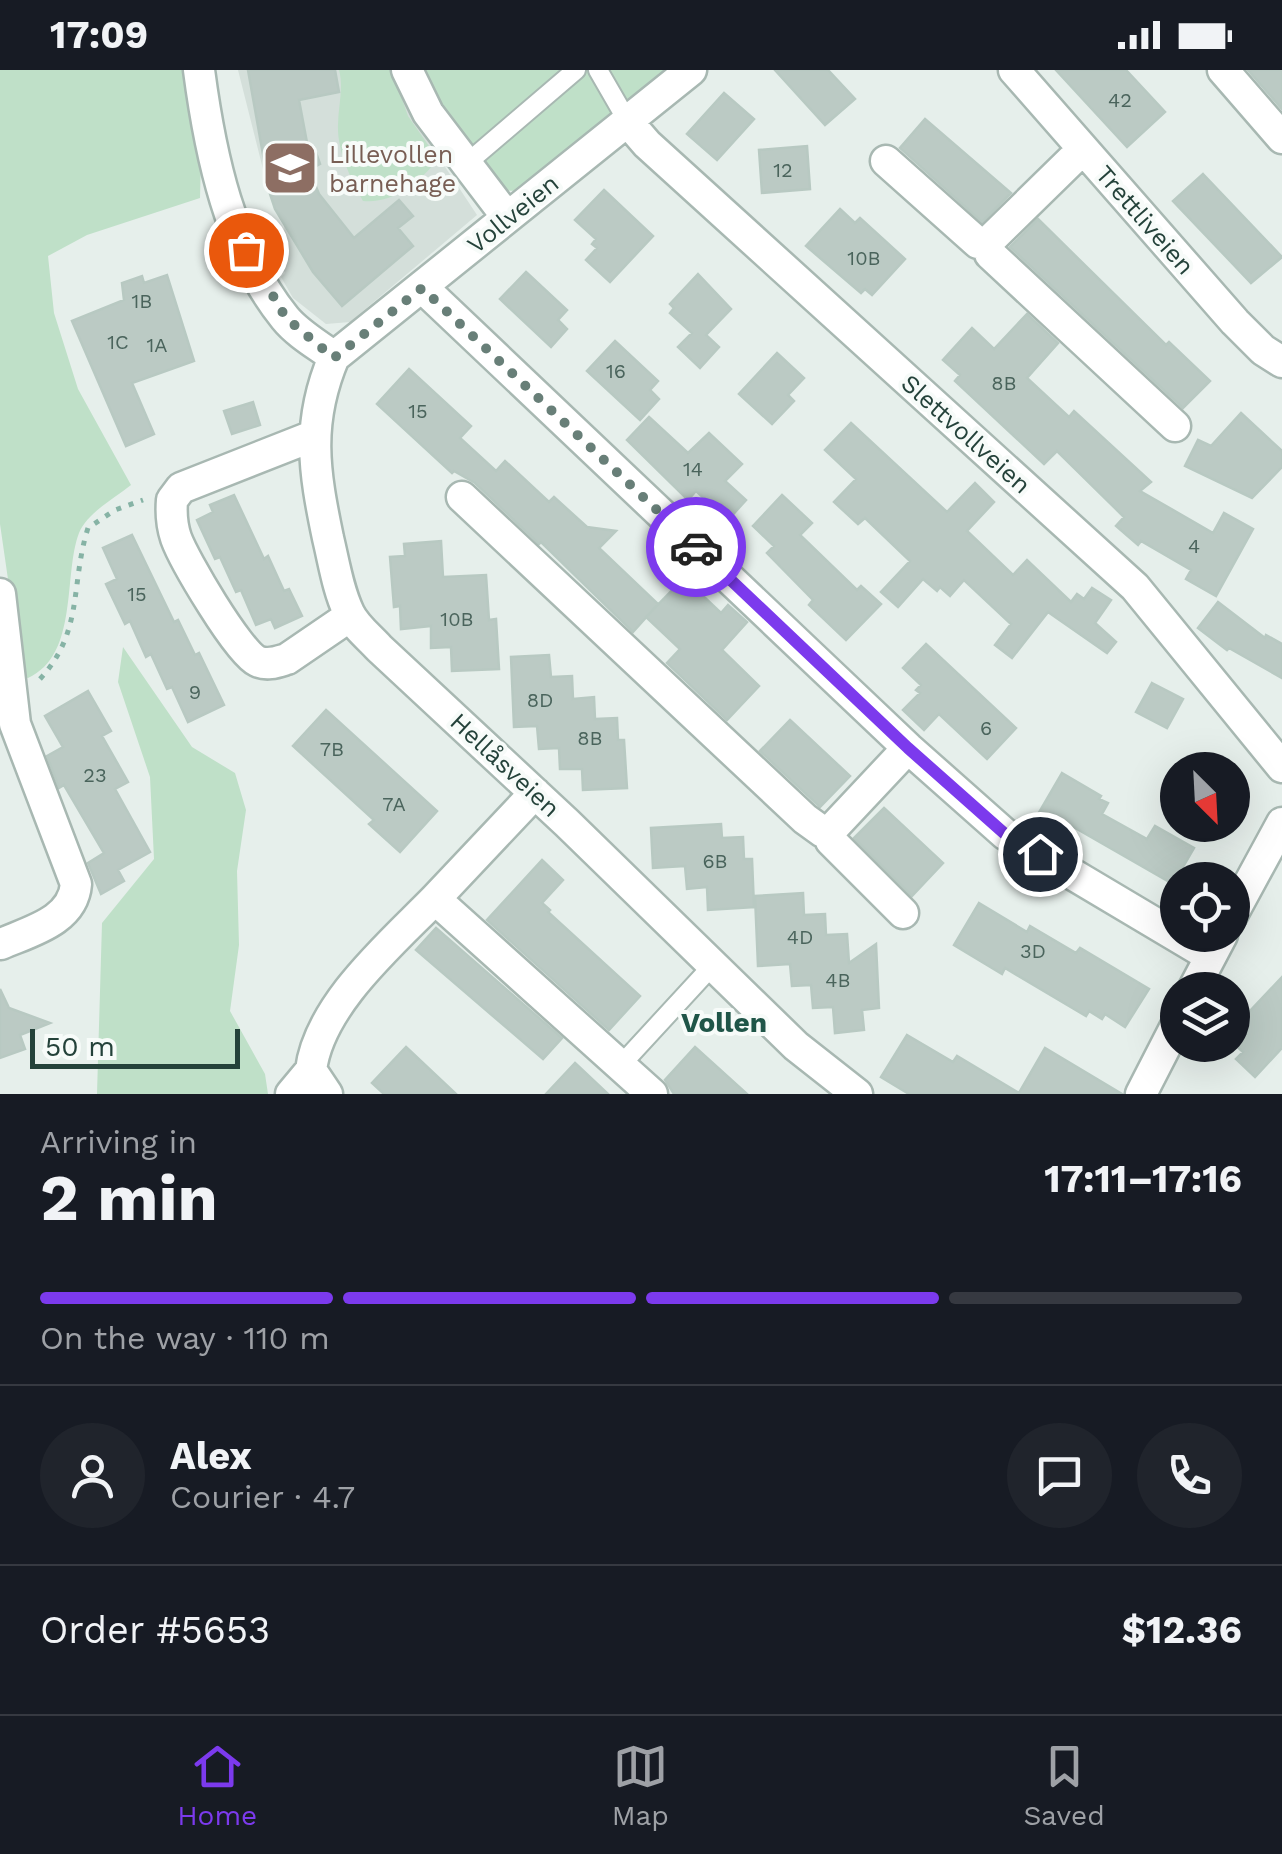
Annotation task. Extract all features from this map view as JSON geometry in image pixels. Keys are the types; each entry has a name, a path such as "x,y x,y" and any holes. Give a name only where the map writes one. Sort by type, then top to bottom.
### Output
{"street":[{"path":"199,70 213,155 246,250 286,318 334,358"},
{"path":"408,70 428,113 507,217"},
{"name":"Vollveien","path":"334,358 691,70"},
{"name":"Trettliveien","path":"1014,70 1235,322 1282,362"},
{"path":"1222,70 1282,138"},
{"name":"Slettvollveien","path":"628,122 647,144 1134,587 1282,767"},
{"path":"886,162 978,243 988,242 1083,149"},
{"path":"988,242 990,254 1175,426"},
{"path":"422,288 908,748 1005,834 1160,916"},
{"name":"Hellåsveien","path":"334,358 324,382 313,436 317,486 350,616 378,648 535,793 796,1046 857,1094"},
{"path":"313,436 182,488 174,497 171,510 174,534 248,656 276,663 350,616"},
{"path":"462,497 804,819 823,832 832,830 908,748"},
{"path":"0,594 11,693 8,727 76,884 75,898 68,911 1,944"},
{"path":"292,1094 319,1082 313,1051 338,1006 535,793"},
{"path":"1250,882 1282,823"},
{"path":"832,830 831,841 903,913"},
{"path":"435,899 652,1094"},
{"path":"1142,1094 1160,1058"}],"lane":[{"path":"466,164 576,70"},
{"path":"598,70 628,122"},
{"path":"620,1066 712,965"}],"path":[{"path":"11,693 40,678 64,646 72,625 77,575 88,528 115,510 162,493 174,497"}],"shaded area":[{"path":"238,70 395,70 412,117 477,215 350,322 326,324 293,298 281,277 285,273 272,249 285,242 284,224 264,173"}],"green space":[{"path":"0,70 186,70 201,158 200,198 87,235 48,256 54,313 78,389 131,485 95,512 79,533 62,633 44,667 28,678 22,676 0,524"},
{"path":"339,70 392,70 408,116 438,159 423,176 395,195 363,201 350,174 338,135"},
{"path":"418,70 670,70 526,189 510,191 495,185 475,162"},
{"path":"123,647 192,747 235,773 246,810 237,871 239,945 230,1011 265,1074 268,1094 97,1094 102,923 154,859 150,777 118,682"}],"building":[{"path":"248,70 335,70 339,92 299,100 308,148 314,147 320,164 309,170 319,194 354,238 399,200 413,216 398,228 413,246 342,306 313,272 275,209"},
{"path":"775,70 828,70 855,99 825,125"},
{"path":"1056,70 1126,70 1165,112 1127,147"},
{"path":"1248,70 1282,70 1282,109"},
{"path":"724,93 754,119 717,160 687,134"},
{"path":"925,119 1011,193 982,222 900,148"},
{"path":"807,146 810,189 762,193 759,150"},
{"path":"1203,174 1282,257 1251,283 1173,201"},
{"path":"604,190 653,236 610,282 586,260 597,248 592,244 596,239 575,220"},
{"path":"840,209 855,223 860,218 905,259 872,295 865,289 861,293 806,246"},
{"path":"1038,219 1166,345 1169,342 1210,381 1183,408 1010,247"},
{"path":"526,272 567,310 558,320 567,329 551,347 500,299"},
{"path":"698,274 731,309 706,335 719,347 700,368 678,347 692,333 670,313 674,308 670,304"},
{"path":"167,275 194,361 132,383 154,434 126,446 72,321 124,300 122,283 142,276 144,283"},
{"path":"1027,314 1058,343 1027,378 1069,417 1074,411 1151,482 1140,491 1213,533 1224,513 1253,529 1216,596 1186,579 1191,570 1141,541 1138,545 1116,526 1124,517 1057,451 1044,464 955,381 960,375 943,360 972,328 994,349"},
{"path":"615,341 658,381 650,390 659,399 640,420 587,371"},
{"path":"777,353 804,378 788,395 794,401 772,424 739,394"},
{"path":"409,369 471,426 460,438 496,471 505,461 549,502 554,497 587,527 616,531 599,548 658,604 633,632 475,483 452,473 377,404"},
{"path":"253,402 260,425 232,434 224,411"},
{"path":"1241,413 1282,451 1282,467 1252,498 1185,466 1198,440 1211,446"},
{"path":"649,417 688,453 709,433 742,464 725,481 746,500 728,520 696,491 688,500 627,440"},
{"path":"851,423 947,512 975,483 994,502 967,531 1013,575 1027,560 1071,602 1077,594 1084,599 1092,588 1111,600 1095,623 1116,642 1107,653 1048,612 1012,658 995,645 1011,624 964,580 950,596 923,579 898,607 881,592 910,561 865,518 858,524 834,502 856,479 825,450"},
{"path":"234,495 264,559 268,556 284,591 289,589 302,616 275,628 271,619 256,625 241,590 236,592 220,557 215,559 197,520 213,512 210,505"},
{"path":"782,495 812,523 800,535 857,590 861,586 881,604 846,640 809,605 813,600 767,553 774,546 753,526"},
{"path":"132,535 174,622 178,620 195,655 199,653 224,705 188,722 172,687 167,689 151,654 146,657 130,621 125,624 106,584 117,579 103,548"},
{"path":"441,541 443,577 486,575 489,620 496,619 499,669 452,671 451,647 431,648 431,626 401,629 400,606 394,607 390,557 405,556 404,544"},
{"path":"684,578 721,613 728,605 747,622 722,650 759,686 727,720 667,663 680,649 646,617"},
{"path":"1218,602 1265,638 1266,635 1282,644 1282,678 1227,650 1198,628"},
{"path":"926,644 1016,728 987,759 939,714 924,730 903,710 920,693 916,690 921,685 903,668"},
{"path":"549,655 551,677 572,676 573,699 594,697 595,719 617,718 618,740 624,740 627,788 583,790 582,769 560,769 559,748 539,749 537,726 514,727 511,657"},
{"path":"1152,683 1183,699 1167,728 1136,712"},
{"path":"88,691 111,731 102,736 128,782 115,789 150,852 118,870 124,881 101,894 88,863 104,853 64,785 59,788 47,756 63,747 45,716"},
{"path":"326,710 437,811 400,852 369,824 374,820 293,746"},
{"path":"790,720 850,776 820,807 760,751"},
{"path":"1062,773 1108,803 1102,814 1147,839 1155,826 1160,829 1160,842 1183,842 1194,848 1186,862 1160,862 1160,877 1070,825 1062,838 1034,821"},
{"path":"884,808 943,863 912,896 854,838"},
{"path":"721,824 722,838 743,837 744,859 752,859 754,907 708,910 707,887 687,889 685,866 653,868 651,828"},
{"path":"542,860 563,880 542,903 548,912 640,996 609,1030 487,920"},
{"path":"803,893 804,915 825,914 826,935 847,934 849,963 876,944 879,1008 862,1010 864,1030 835,1033 833,1007 813,1008 811,985 792,986 790,964 758,966 755,896"},
{"path":"979,903 1027,932 1030,926 1076,953 1080,948 1149,989 1125,1027 1105,1014 1102,1019 1089,1011 1086,1016 1005,968 1002,974 954,945"},
{"path":"436,928 562,1038 543,1059 416,950"},
{"path":"1282,977 1282,1048 1255,1077 1239,1062 1250,1062 1250,1011"},
{"path":"0,989 9,1008 50,1023 20,1035 25,1049 0,1058"},
{"path":"907,1035 953,1062 957,1056 1019,1093 1045,1048 1122,1094 909,1094 881,1077"},
{"path":"406,1047 456,1094 384,1094 372,1083"},
{"path":"695,1047 747,1094 674,1094 665,1080"},
{"path":"575,1063 608,1094 546,1094"}],"way so far":[{"path":"246,250 286,318 334,358 422,288 696,547"}],"place":[{"name":"Lillevollen barnehage","path":"290,168"}],"district":[{"name":"Vollen","path":"724,1022"}],"route":[{"path":"696,547 908,748 1005,834 1040,854"}]}
